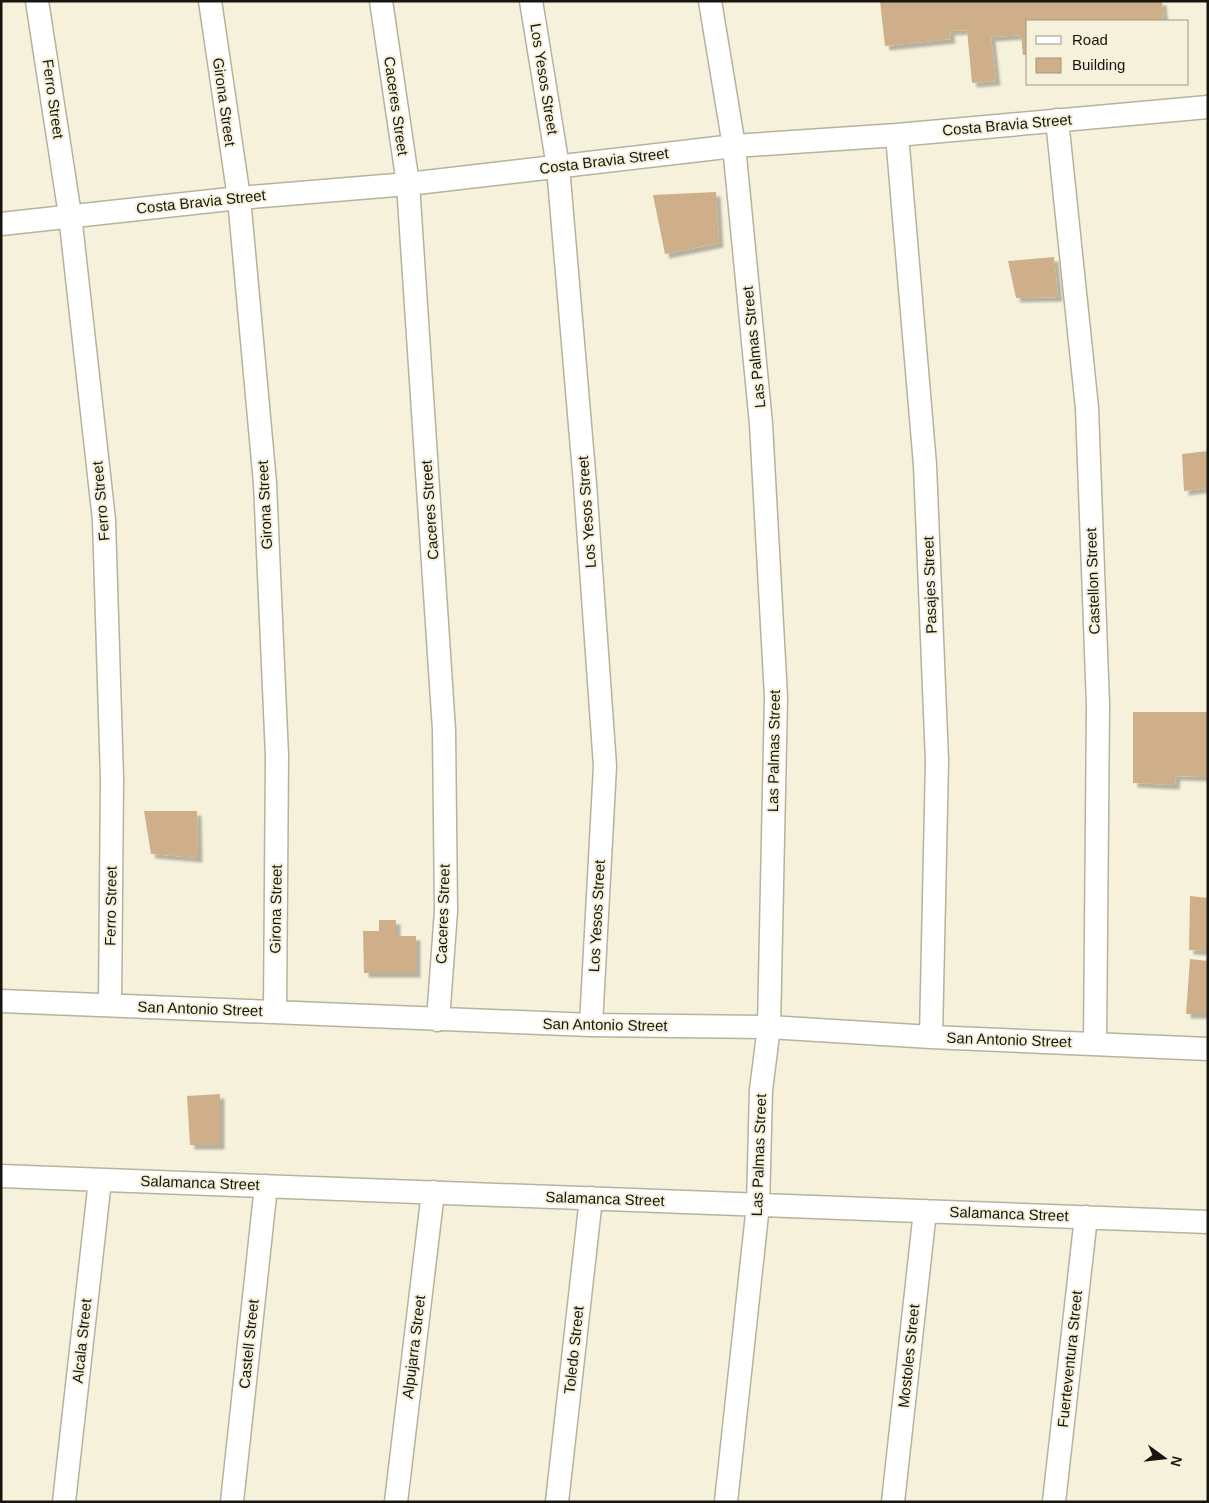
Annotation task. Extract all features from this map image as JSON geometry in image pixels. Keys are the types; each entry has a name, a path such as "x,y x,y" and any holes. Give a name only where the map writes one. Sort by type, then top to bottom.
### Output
{"street":[{"name":"Ferro Street","path":"37,1 70,215 104,520 112,779 110,1005"},
{"name":"Girona Street","path":"210,1 239,198 265,483 277,756 275,1011"},
{"name":"Caceres Street","path":"381,1 408,184 444,730 446,911 438,1020"},
{"name":"Los Yesos Street","path":"531,1 558,167 586,484 605,766 592,1025"},
{"name":"Las Palmas Street","path":"710,1 734,146 761,424 776,697 768,1027 761,1090 758,1205 726,1502"},
{"name":"Costa Bravia Street","path":"1,224 239,198 408,184 734,146 897,135 1208,108"},
{"name":"Castellon Street","path":"1057,120 1087,408 1098,705 1095,1044"},
{"name":"Pasajes Street","path":"897,135 926,465 937,761 932,1037"},
{"name":"San Antonio Street","path":"1,1001 275,1011 438,1020 592,1025 768,1027 932,1037 1208,1049"},
{"name":"Salamanca Street","path":"1,1176 1208,1222"},
{"name":"Alcala Street","path":"64,1502 100,1180"},
{"name":"Castell Street","path":"232,1502 266,1186"},
{"name":"Alpujarra Street","path":"396,1502 432,1192"},
{"name":"Toledo Street","path":"557,1502 591,1198"},
{"name":"Mostoles Street","path":"893,1502 925,1211"},
{"name":"Fuerteventura Street","path":"1054,1502 1086,1217"}],"building":[{"path":"880,1 1162,1 1164,20 1026,20 1026,55 1023,55 1021,35 991,37 996,81 972,83 967,30 950,31 951,39 885,46"},
{"path":"716,192 719,243 665,254 653,195"},
{"path":"1054,257 1058,297 1016,298 1008,261"},
{"path":"1208,451 1208,488 1184,491 1182,454"},
{"path":"1133,712 1208,712 1208,777 1176,776 1175,785 1133,783"},
{"path":"144,811 197,811 198,858 151,854"},
{"path":"1190,896 1208,898 1208,951 1189,950"},
{"path":"379,920 396,920 396,936 416,936 416,973 364,973 363,931 379,931"},
{"path":"1190,959 1208,961 1208,1014 1186,1014"},
{"path":"220,1094 220,1145 190,1145 187,1096"}]}
